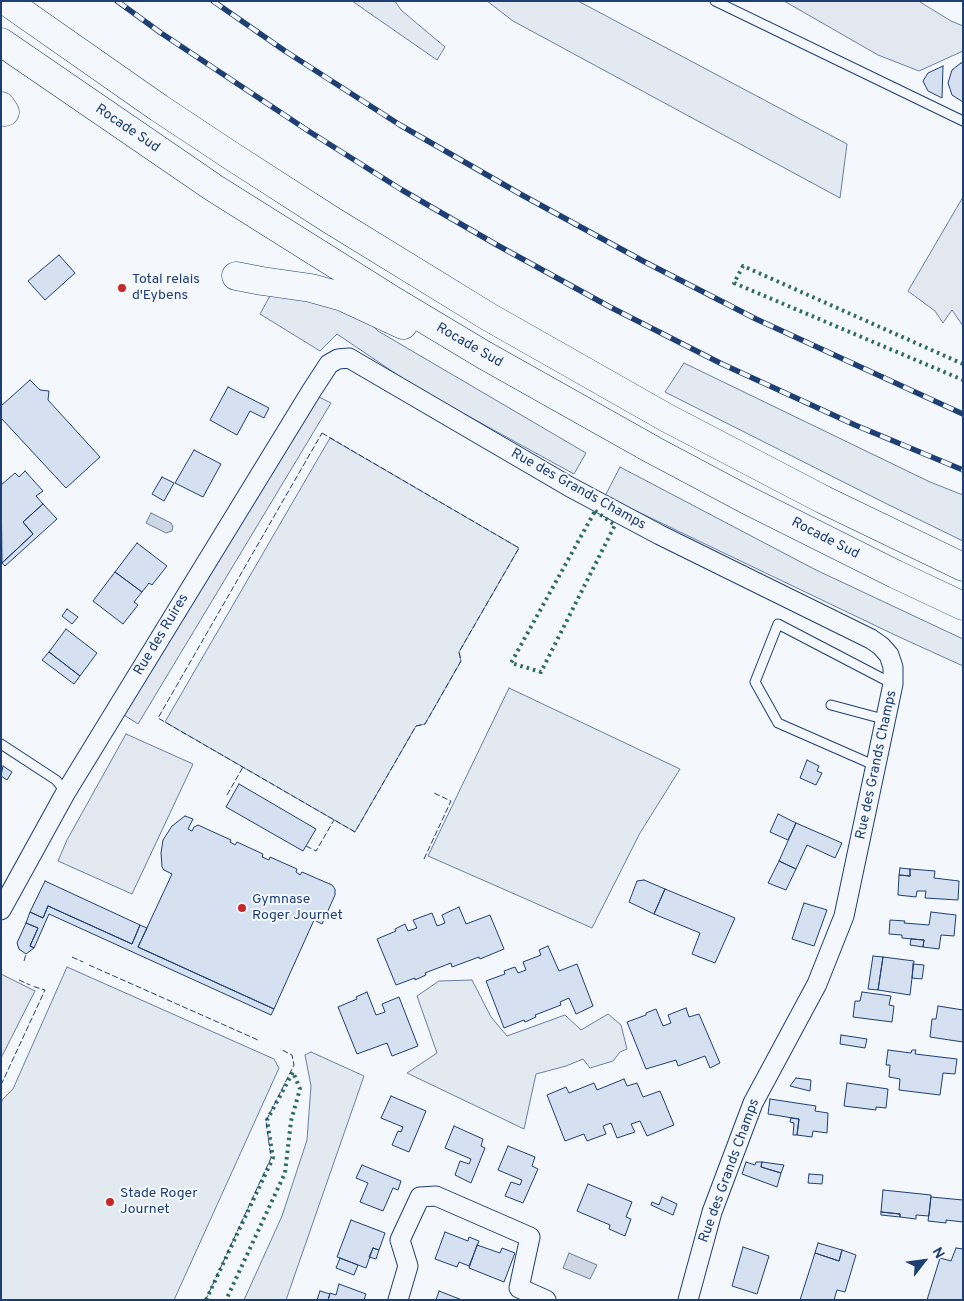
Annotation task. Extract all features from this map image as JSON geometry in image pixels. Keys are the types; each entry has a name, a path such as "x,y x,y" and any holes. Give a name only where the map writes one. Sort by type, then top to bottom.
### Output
{"highway":[{"path":"6,1 225,152 489,317 692,431 824,500 963,567"},
{"name":"Rocade Sud","path":"1,42 214,188 484,355 653,450 813,534 963,606"},
{"path":"236,276 311,288 343,297 653,450"}],"street":[{"name":"Rue des Grands Champs","path":"329,364 338,359 349,358 570,487 652,531 871,639 889,655 893,667 894,684 844,916 817,984 753,1102 712,1212 688,1300"},
{"name":"Rue des Ruires","path":"1,910 66,792 329,364"},
{"path":"398,1300 408,1266 400,1240 420,1196 436,1196 530,1237 519,1288 546,1300"}],"lane":[{"path":"715,1 963,121"},
{"path":"876,766 778,723 754,682 778,624 894,684"},
{"path":"831,706 887,720"},
{"path":"1,744 56,780 66,792"}],"shaded area":[{"path":"352,1 395,1 401,10 445,47 437,60"},
{"path":"487,1 578,1 847,144 840,198 513,21"},
{"path":"784,1 921,1 951,21 963,26 963,51 919,71 878,55"},
{"path":"963,197 963,326 952,310 943,323 935,311 908,291"},
{"path":"272,292 361,315 378,331 586,453 574,474 417,388 337,334 320,351 260,314"},
{"path":"684,363 930,482 963,495 963,541 665,392"},
{"path":"317,396 331,403 138,724 124,715"},
{"path":"330,438 519,548 459,652 461,661 425,724 416,726 355,832 165,722"},
{"path":"620,467 816,570 963,639 963,666 605,496"},
{"path":"151,513 171,523 172,531 166,533 146,523"},
{"path":"509,688 680,769 640,833 592,928 428,856"},
{"path":"126,734 193,764 132,894 58,861 67,840"},
{"name":"Stade Roger Journet","path":"67,967 274,1059 279,1068 174,1300 1,1300 1,1103 13,1089"},
{"path":"1,974 35,991 1,1058"},
{"path":"472,980 491,1017 507,1036 565,1015 581,1030 608,1014 621,1025 627,1049 620,1052 613,1061 590,1068 583,1059 536,1074 524,1129 407,1073 437,1053 417,996 439,981"},
{"path":"311,1052 364,1076 286,1300 244,1300 282,1216 307,1140 311,1086 305,1055"},
{"path":"569,1253 597,1265 590,1279 563,1268"}],"building":[{"path":"963,63 963,102 952,95 948,83 952,70"},
{"path":"943,66 942,98 928,91 923,81 928,73"},
{"path":"59,255 75,273 45,300 28,281"},
{"path":"30,380 40,390 49,391 48,400 100,457 66,488 1,418 1,406"},
{"path":"228,387 269,408 264,418 250,411 237,435 210,420"},
{"path":"194,450 221,464 203,497 175,483"},
{"path":"25,471 43,491 36,496 43,504 23,522 33,534 2,563 1,485 15,473 19,477"},
{"path":"162,477 174,483 164,501 152,494"},
{"path":"43,504 57,519 5,566 2,563 33,534 23,522"},
{"path":"137,543 167,566 152,585 149,583 142,592 115,572"},
{"path":"115,572 142,592 134,602 138,605 123,624 93,601"},
{"path":"67,609 78,617 72,624 62,616"},
{"path":"66,629 97,653 80,676 49,652"},
{"path":"49,652 80,676 74,684 42,660"},
{"path":"807,760 819,766 817,771 822,773 816,785 800,778"},
{"path":"3,766 12,772 7,780 1,776"},
{"path":"239,784 316,829 303,851 226,807"},
{"path":"778,814 796,823 788,840 770,832"},
{"name":"Gymnase Roger Journet","path":"185,816 193,819 188,829 192,831 198,825 231,840 230,842 235,845 237,842 263,854 262,857 269,860 270,857 297,869 296,872 300,875 302,872 332,885 335,889 335,895 322,924 314,920 274,1009 138,947 172,874 162,867 161,853 163,840 172,826"},
{"path":"796,823 842,843 835,858 807,845 796,869 779,861"},
{"path":"779,861 796,869 786,890 768,883"},
{"path":"900,868 910,869 910,876 899,875"},
{"path":"910,869 935,871 934,878 959,881 958,900 925,898 926,891 917,891 916,897 898,895 899,875 910,876"},
{"path":"644,880 665,889 654,914 629,902 637,881"},
{"path":"45,881 140,925 132,944 48,906 43,918 30,912"},
{"path":"665,889 735,918 715,963 692,954 700,933 654,914"},
{"path":"804,903 827,910 814,946 792,939"},
{"path":"48,906 132,944 140,925 147,928 138,947 274,1009 271,1015 49,914 34,948 30,946 38,928 26,923 30,912 43,918"},
{"path":"459,907 466,924 490,915 504,949 480,959 479,957 452,967 451,963 425,973 426,975 415,980 415,978 396,985 377,939 396,931 395,929 405,924 408,931 417,928 413,920 432,913 437,926 445,923 442,915"},
{"path":"931,912 956,915 954,936 941,935 939,949 923,947 924,940 902,938 902,935 889,934 890,920 929,925"},
{"path":"26,923 38,928 30,946 34,948 26,954 19,949 17,943"},
{"path":"911,939 924,940 923,947 910,945"},
{"path":"548,946 559,971 577,964 593,1006 576,1014 569,998 560,1002 561,1005 535,1015 536,1017 504,1028 486,981 505,974 504,971 515,967 518,973 526,970 523,962 541,955 539,950"},
{"path":"873,956 883,957 878,990 868,989"},
{"path":"883,957 914,961 910,995 878,990"},
{"path":"913,964 924,965 922,979 912,978"},
{"path":"367,992 376,1015 385,1012 382,1004 399,997 418,1046 392,1056 387,1043 357,1054 338,1007 357,999 356,997"},
{"path":"862,992 891,996 889,1005 894,1006 892,1022 853,1017 855,1001 860,1001"},
{"path":"938,1006 963,1010 963,1042 930,1037 932,1019 936,1019"},
{"path":"686,1008 689,1017 699,1014 720,1063 710,1068 705,1056 678,1066 676,1060 646,1069 627,1022 656,1009 663,1026 671,1023 668,1015"},
{"path":"841,1035 867,1039 865,1048 840,1044"},
{"path":"888,1050 911,1053 912,1050 916,1050 915,1054 957,1059 955,1074 943,1073 940,1095 899,1090 900,1079 889,1077 890,1065 886,1065"},
{"path":"796,1078 811,1080 810,1091 790,1086"},
{"path":"624,1079 627,1086 637,1083 643,1097 660,1091 674,1125 647,1136 640,1121 631,1124 635,1132 617,1138 611,1123 603,1126 606,1134 587,1141 584,1134 565,1141 547,1095 566,1087 569,1093 594,1083 597,1090"},
{"path":"847,1083 888,1089 886,1108 876,1107 876,1110 844,1106"},
{"path":"391,1096 426,1111 409,1152 392,1145 398,1131 401,1132 403,1127 381,1118"},
{"path":"770,1099 816,1106 815,1111 828,1113 827,1133 813,1131 812,1137 797,1135 799,1119 768,1114"},
{"path":"791,1118 799,1119 797,1135 793,1135 794,1123 790,1122"},
{"path":"454,1126 483,1139 481,1146 485,1148 471,1183 455,1175 460,1161 469,1164 471,1159 445,1148"},
{"path":"508,1146 535,1157 532,1166 538,1169 523,1203 505,1196 511,1182 520,1185 522,1180 498,1170"},
{"path":"746,1162 755,1165 756,1162 762,1162 761,1167 781,1173 777,1187 742,1174"},
{"path":"762,1162 784,1165 781,1173 761,1167"},
{"path":"362,1165 401,1181 398,1190 393,1188 383,1211 360,1202 368,1183 356,1178"},
{"path":"809,1174 823,1175 822,1184 808,1183"},
{"path":"588,1184 632,1202 626,1217 631,1219 625,1236 609,1229 610,1225 577,1211"},
{"path":"883,1190 931,1195 929,1216 916,1215 916,1219 900,1217 900,1214 881,1212"},
{"path":"662,1197 677,1204 673,1215 651,1205 652,1202 659,1205"},
{"path":"931,1197 963,1200 963,1222 946,1220 946,1223 928,1221"},
{"path":"881,1212 900,1214 900,1217 881,1215"},
{"path":"351,1220 385,1233 379,1250 373,1248 366,1268 337,1257"},
{"path":"445,1232 468,1241 469,1237 479,1241 469,1266 459,1262 457,1267 435,1259"},
{"path":"818,1243 842,1250 839,1261 815,1253"},
{"path":"477,1245 500,1253 502,1248 515,1253 504,1282 469,1268"},
{"path":"743,1247 769,1256 757,1294 732,1286"},
{"path":"373,1248 379,1250 376,1259 369,1257"},
{"path":"956,1248 963,1249 963,1300 927,1300 940,1258 951,1261"},
{"path":"842,1250 856,1255 845,1292 837,1290 834,1300 800,1300 815,1253 839,1261"},
{"path":"340,1258 358,1265 354,1275 336,1268"},
{"path":"339,1284 366,1294 364,1300 328,1300 330,1293 336,1295"},
{"path":"320,1291 330,1294 328,1300 317,1300"},
{"path":"439,1291 462,1300 436,1300"}],"railway":[{"path":"117,1 161,33 310,132 402,190 497,245 610,307 722,364 855,425 963,470"},
{"path":"213,1 285,51 400,125 522,195 643,261 756,319 963,414"}],"hedge":[{"path":"963,364 743,266 734,283 963,380"},
{"path":"595,511 615,525 541,672 511,663 595,511"},
{"path":"206,1300 273,1158 267,1120 293,1072 300,1089 291,1121 285,1173 226,1300"}],"fence":[{"path":"322,433 519,548 459,652 461,661 425,724 416,726 355,832 158,718 322,433"},
{"path":"227,795 243,767"},
{"path":"424,859 451,801 434,793"},
{"path":"306,846 316,851 334,820"},
{"path":"24,961 26,954"},
{"path":"72,957 83,962"},
{"path":"89,965 258,1040"},
{"path":"19,980 30,985"},
{"path":"1,1085 45,990 32,986"},
{"path":"204,1300 271,1158 266,1121 294,1065 292,1055 280,1049"}],"place":[{"name":"Total relais d'Eybens","path":"122,288"},
{"name":"Gymnase Roger Journet","path":"242,908"},
{"name":"Stade Roger Journet","path":"110,1202"}]}
